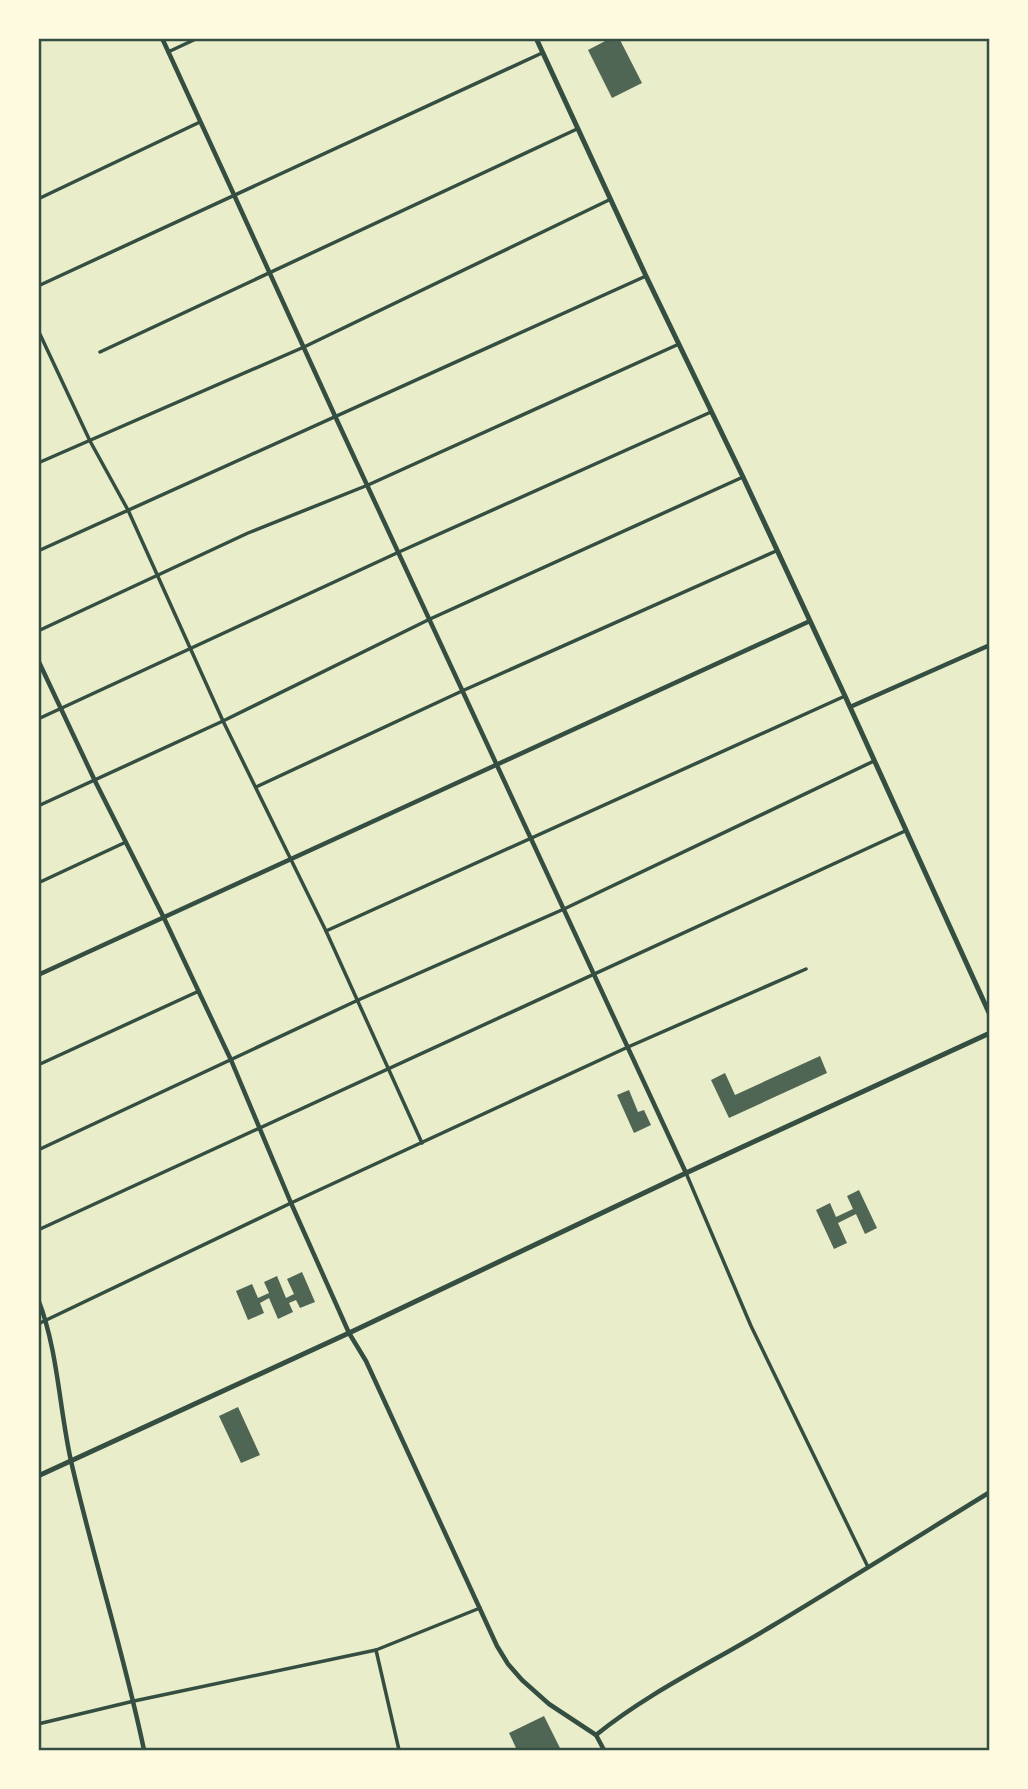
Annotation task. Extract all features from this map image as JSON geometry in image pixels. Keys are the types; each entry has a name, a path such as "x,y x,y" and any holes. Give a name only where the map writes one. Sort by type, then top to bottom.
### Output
{"main road":[{"path":"536,38 845,696 989,1015"},
{"path":"38,1476 989,1032"}],"street":[{"path":"162,38 686,1173 751,1326 868,1567"},
{"path":"168,52 198,38"},
{"path":"38,286 236,197 542,53"},
{"path":"38,199 200,122"},
{"path":"100,352 577,129"},
{"path":"38,463 304,347 611,199"},
{"path":"38,551 646,276"},
{"path":"38,330 90,441 128,510 159,575 223,721 326,931 422,1143"},
{"path":"38,631 248,533 368,485 679,344"},
{"path":"38,719 399,552 711,412"},
{"path":"38,806 223,721 430,619 743,477"},
{"path":"256,787 462,691 776,551"},
{"path":"38,975 810,621"},
{"path":"849,707 989,645"},
{"path":"38,660 231,1060 349,1333 366,1361 498,1646 508,1664 522,1680 549,1704 596,1735 604,1751"},
{"path":"326,931 845,696"},
{"path":"38,1150 356,1001 564,909 874,761"},
{"path":"38,1230 905,831"},
{"path":"38,883 126,842"},
{"path":"38,1324 628,1047 806,969"},
{"path":"38,1065 199,992"},
{"path":"38,1299 47,1321 71,1460 134,1702 144,1751"},
{"path":"596,1735 610,1723 770,1628 989,1492"},
{"path":"38,1724 376,1650 480,1608"},
{"path":"376,1650 399,1751"}],"building":[{"path":"611,38 619,38 642,83 612,98 588,50"},
{"path":"820,1056 827,1073 729,1118 711,1080 725,1073 735,1095"},
{"path":"629,1090 638,1112 644,1110 651,1125 634,1133 617,1095"},
{"path":"859,1190 877,1228 865,1234 856,1214 838,1223 847,1243 834,1249 816,1210 830,1203 836,1217 853,1209 847,1196"},
{"path":"302,1272 315,1302 300,1308 296,1300 289,1303 293,1312 278,1319 269,1298 260,1303 264,1313 248,1320 236,1291 252,1284 258,1298 269,1293 264,1282 277,1276 286,1298 294,1294 287,1279"},
{"path":"238,1407 260,1455 241,1463 219,1416"},
{"path":"544,1716 561,1750 517,1750 509,1733"}]}
